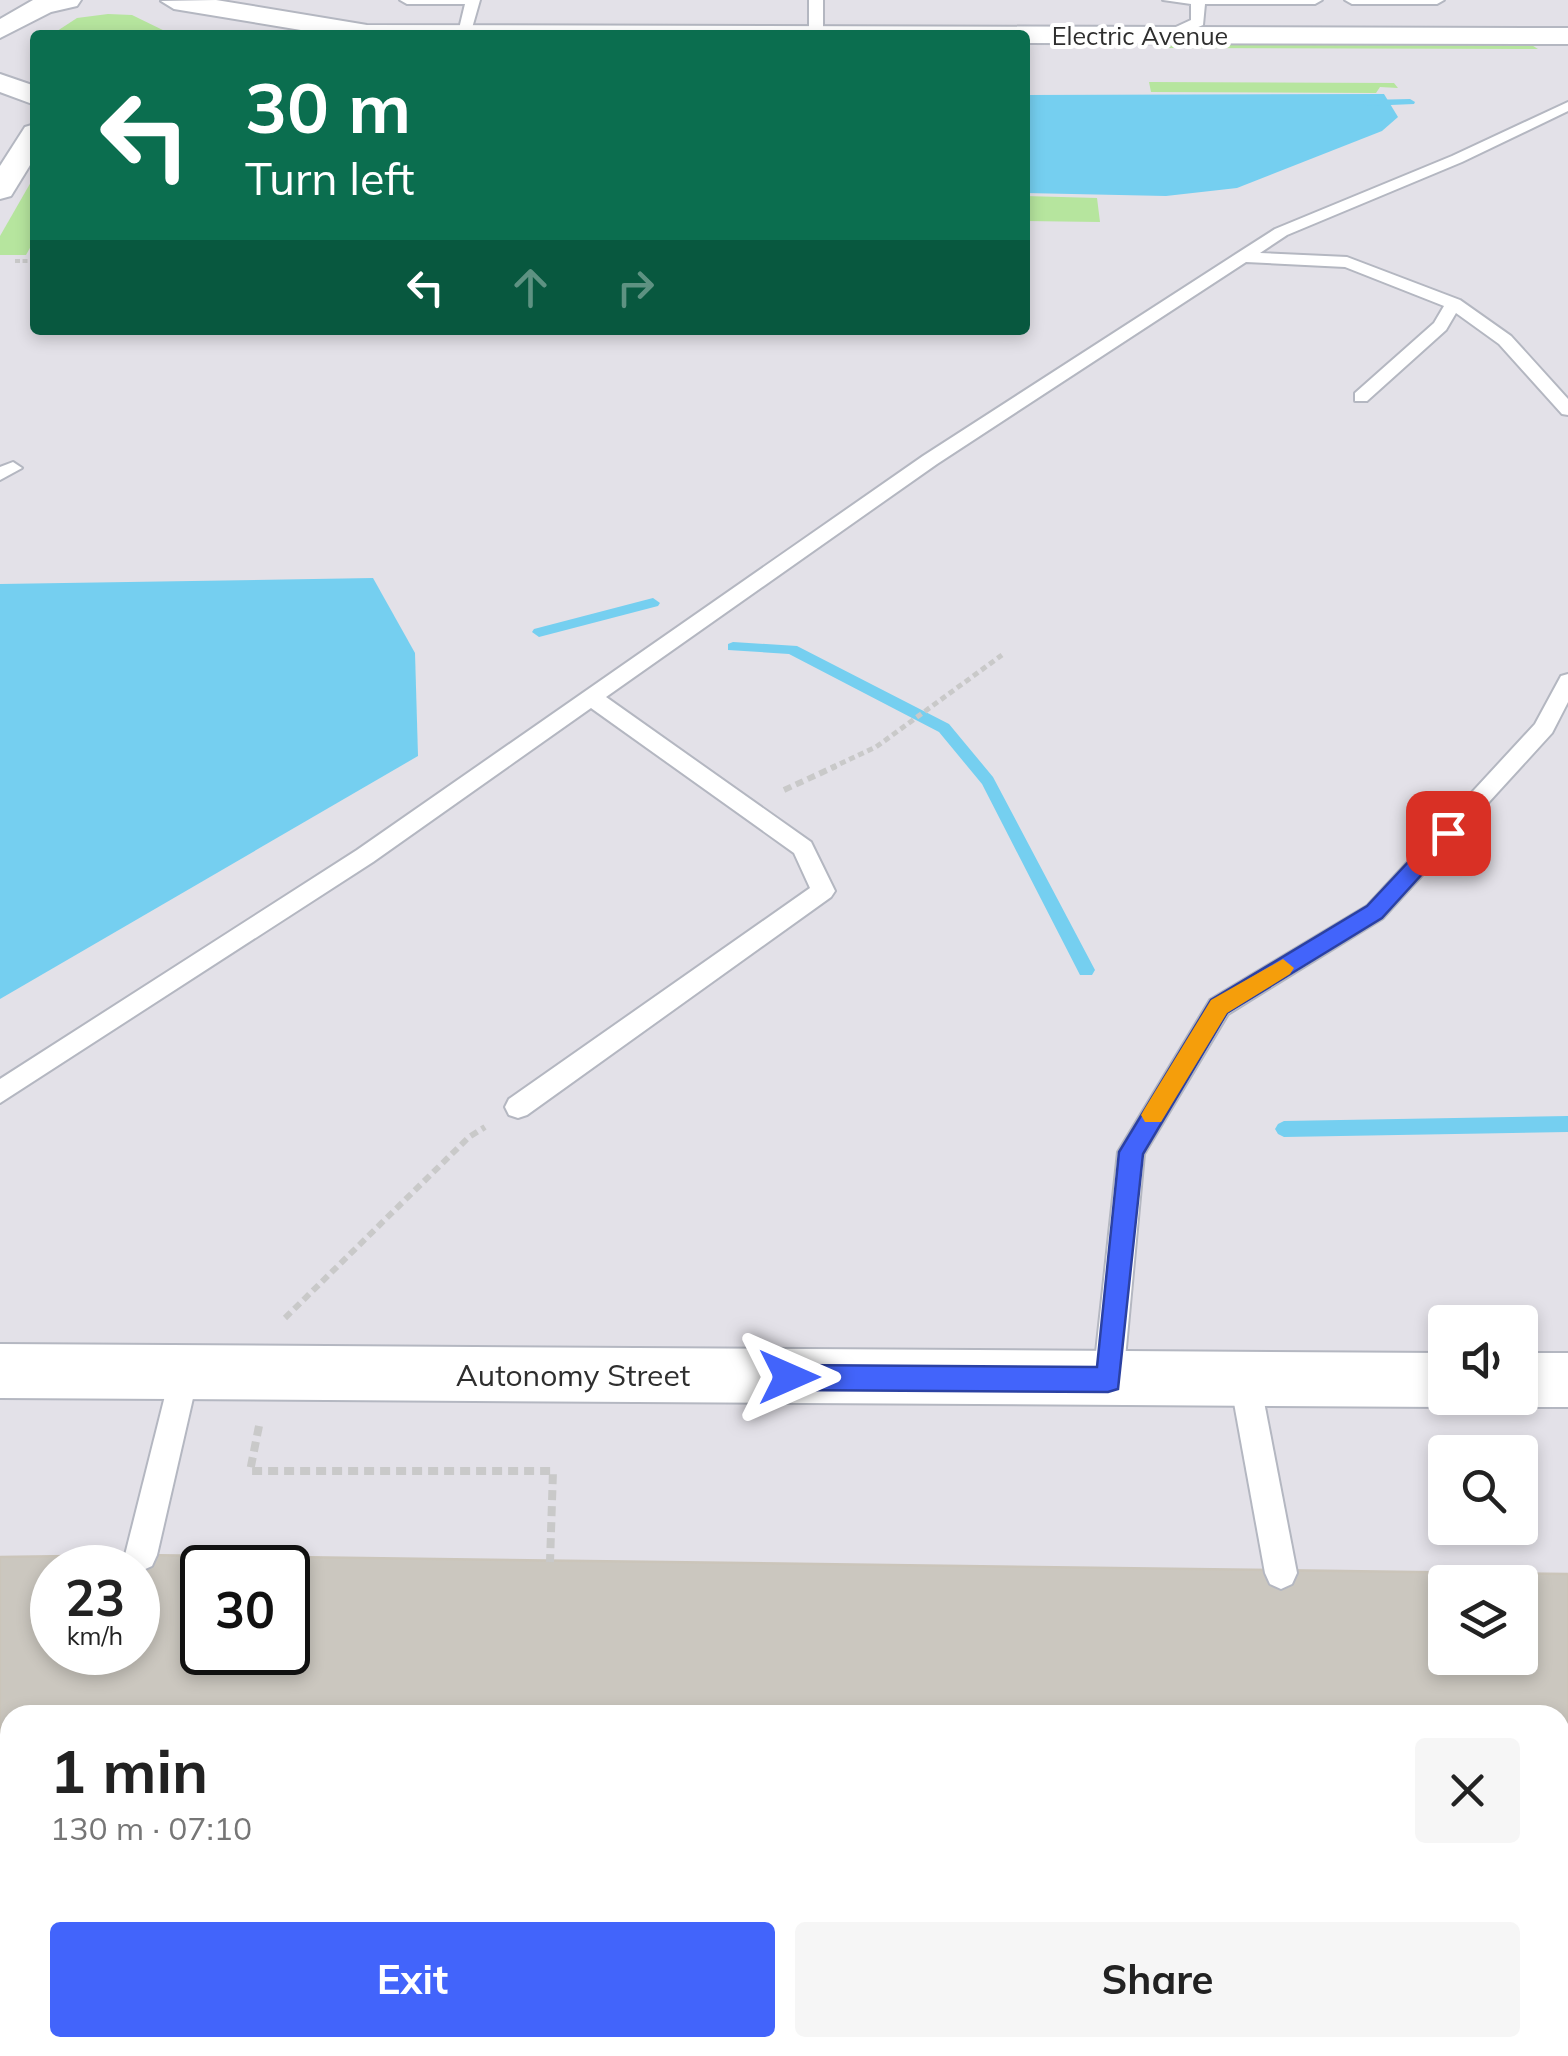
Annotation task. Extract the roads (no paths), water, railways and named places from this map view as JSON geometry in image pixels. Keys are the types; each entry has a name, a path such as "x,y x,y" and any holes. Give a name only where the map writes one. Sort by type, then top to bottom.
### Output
{"street":[{"name":"Electric Avenue","path":"172,0 337,30"},
{"path":"172,0 198,11 221,30"},
{"path":"3,24 52,2"},
{"name":"Electric Avenue","path":"1030,35 1568,36"},
{"name":"Electric Avenue","path":"1030,62 1568,61"},
{"path":"0,82 30,94"},
{"path":"0,190 30,141"},
{"name":"Autonomy Street","path":"0,1371 1428,1380"},
{"path":"1538,1380 1568,1380"}],"lane":[{"path":"408,0 473,0 466,30"},
{"path":"816,0 816,30"},
{"path":"1170,0 1315,0"},
{"path":"1170,35 1198,22 1198,0"},
{"path":"1352,0 1438,0"},
{"path":"0,1092 365,856 930,460 1280,232 1457,160 1568,106"},
{"path":"1242,257 1347,262 1454,304 1505,340 1568,410"},
{"path":"1361,398 1440,326 1454,304"},
{"path":"1108,1380 1131,1152 1219,1007 1375,912 1544,728 1568,681"},
{"path":"518,1107 823,891 803,848 591,698"},
{"path":"143,1545 185,1372"},
{"path":"1245,1381 1281,1573"}],"water":[{"path":"1384,94 1398,117 1382,131 1237,188 1166,196 1030,193 1030,95"},
{"path":"373,578 415,653 418,756 0,999 0,584"}],"waterway":[{"path":"1367,103 1410,102"},
{"path":"539,632 653,603"},
{"path":"733,647 792,649 944,728 988,781 1086,970"},
{"path":"1284,1129 1568,1124"}]}
